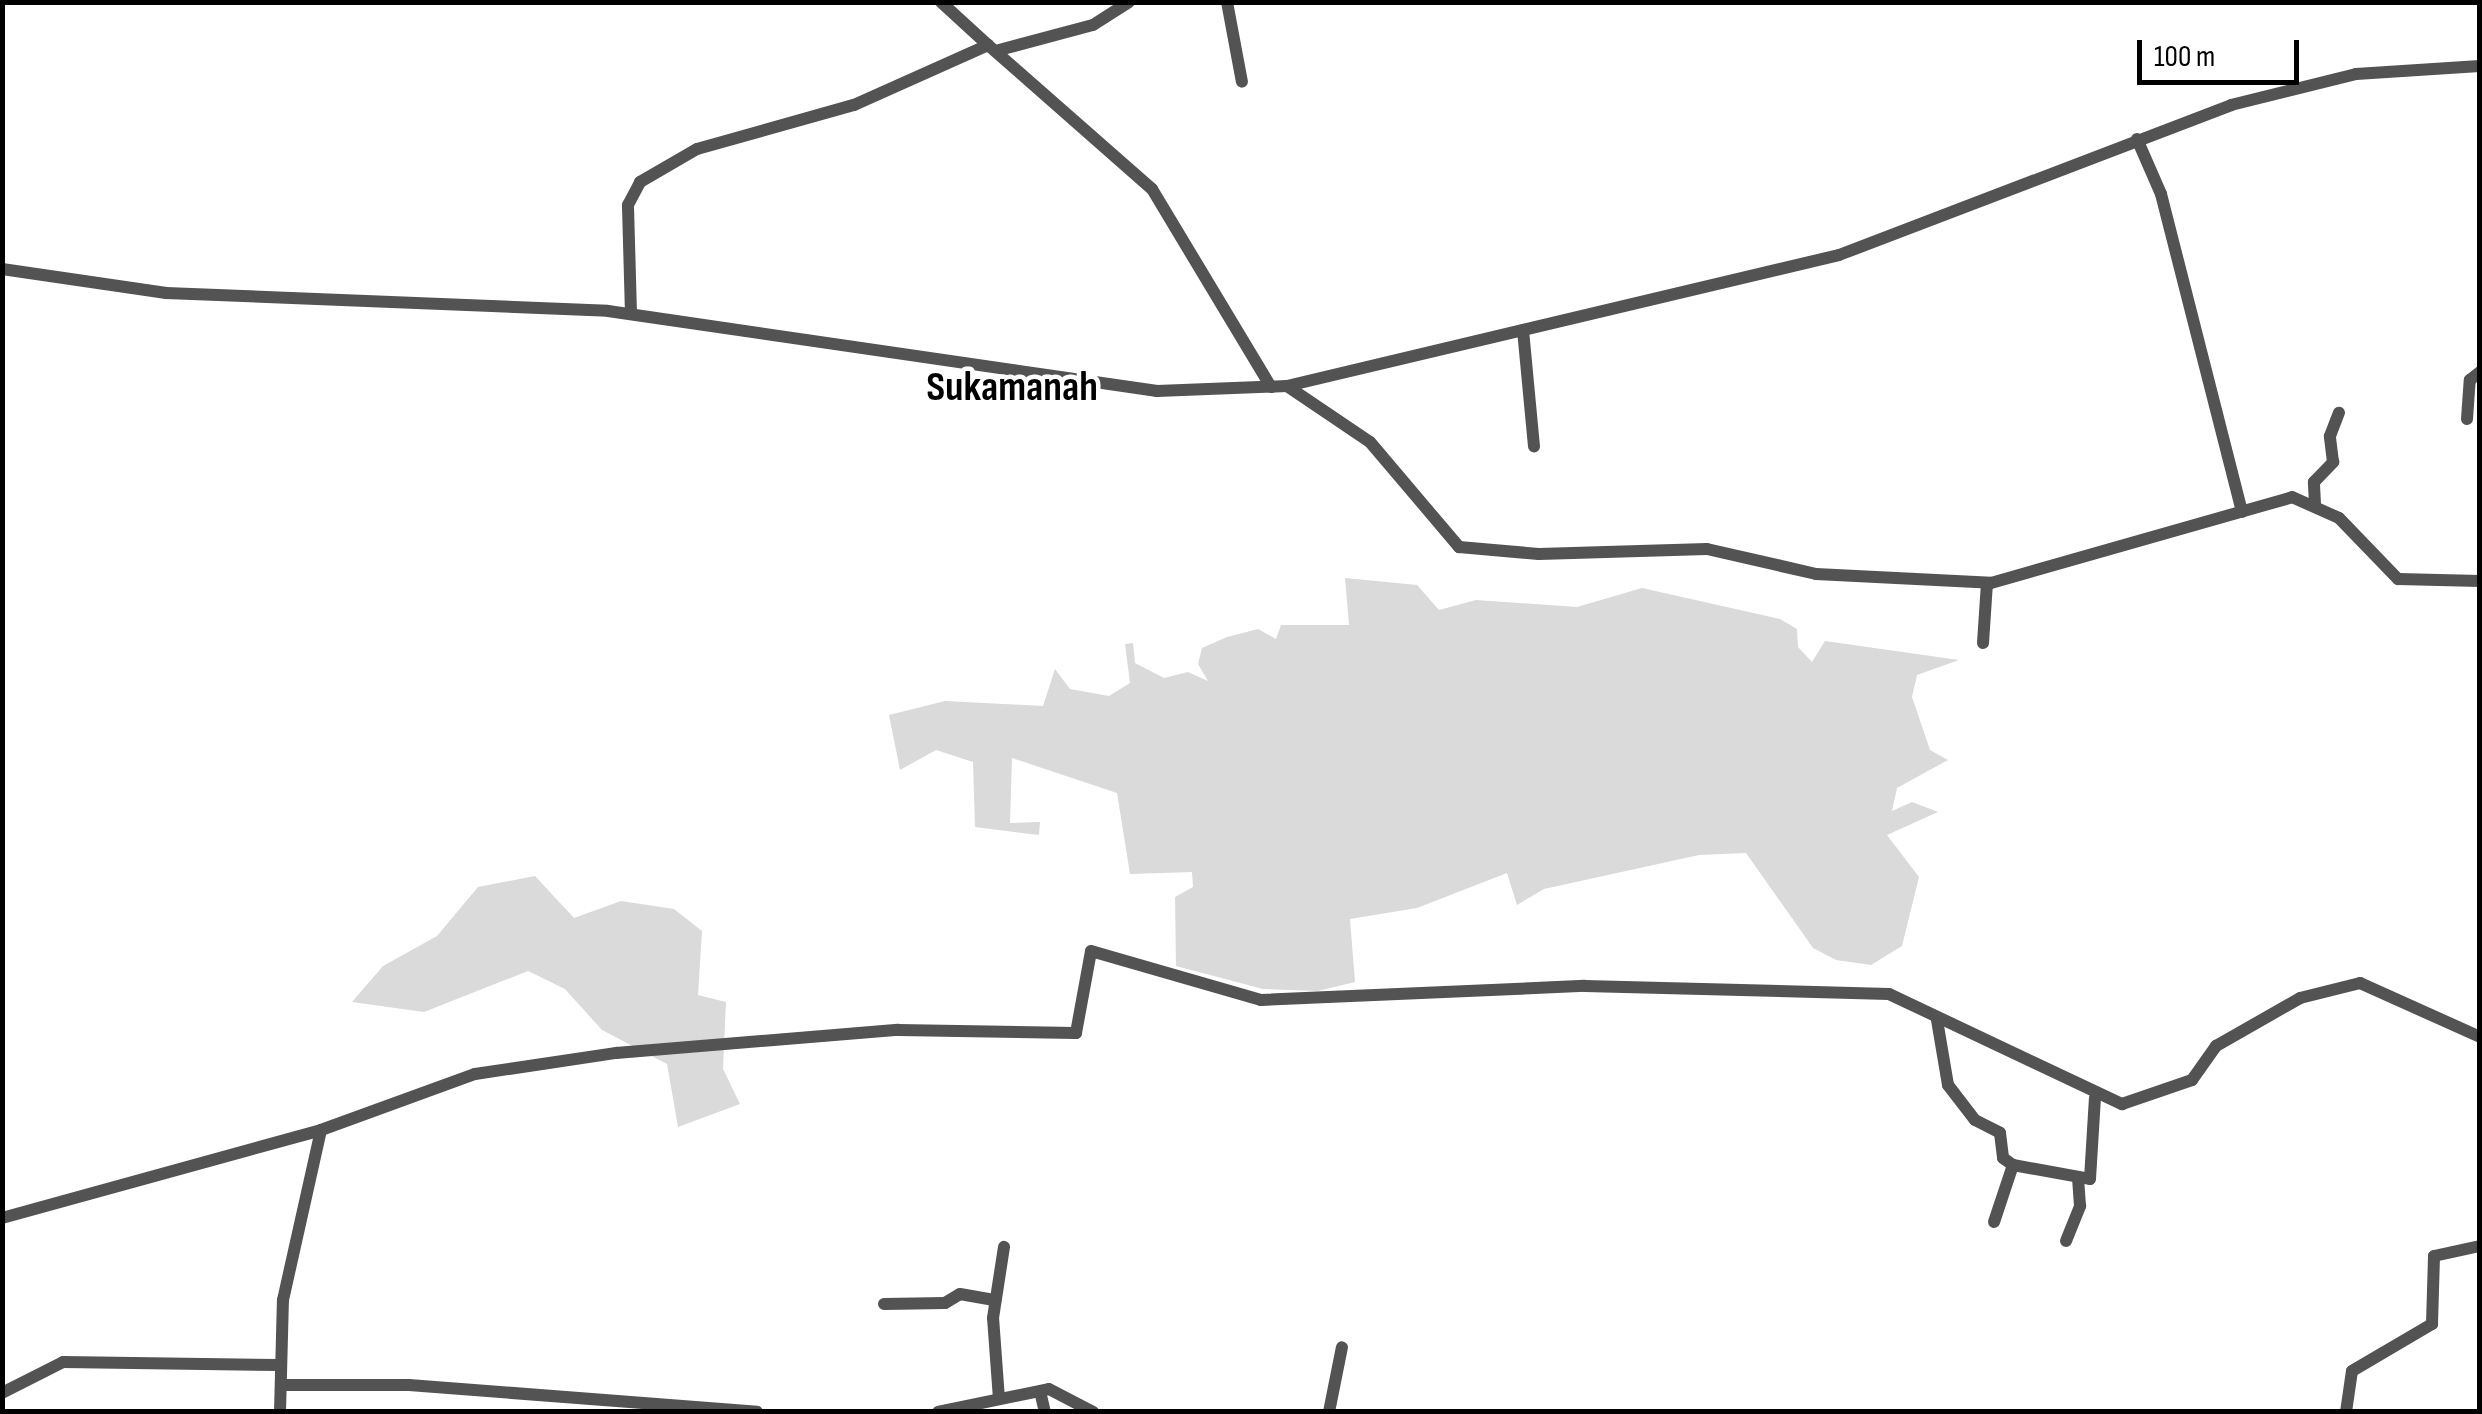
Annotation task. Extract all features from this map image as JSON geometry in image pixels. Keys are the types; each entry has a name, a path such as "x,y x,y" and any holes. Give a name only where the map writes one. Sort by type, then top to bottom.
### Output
{"street":[{"path":"941,2 1152,190 1271,387"},
{"path":"630,314 628,205 640,182 696,149 854,105 993,47 1093,25 1129,2"},
{"path":"1227,2 1242,82"},
{"path":"2,269 166,294 630,314 1157,391 1287,386 1838,254 2137,139 2356,74 2480,66"},
{"path":"2137,139 2161,194 2242,512"},
{"path":"1523,330 1534,446"},
{"path":"2467,419 2470,380 2480,372"},
{"path":"1287,386 1370,442 1458,547 1539,554 1708,549 1816,574 1987,583 2292,497 2314,504 2398,579 2480,581"},
{"path":"2314,504 2314,482 2333,462 2330,436 2339,413"},
{"path":"1983,643 1987,583"},
{"path":"2,1218 320,1130 475,1074 616,1052 898,1030 1076,1032 1092,951 1261,1000 1527,986 1888,994 2095,1098 2132,1104 2180,1087 2244,1027 2300,998 2360,983 2480,1036"},
{"path":"1937,1020 1948,1085 1975,1120 2000,1133 2002,1158 2013,1165 2090,1177 2095,1098"},
{"path":"280,1412 283,1300 320,1130"},
{"path":"1994,1222 2013,1165"},
{"path":"2066,1241 2080,1206 2078,1178"},
{"path":"2346,1412 2352,1370 2432,1324 2434,1256 2480,1246"},
{"path":"1000,1399 995,1300 1004,1247"},
{"path":"884,1304 945,1303 960,1294 995,1300"},
{"path":"1329,1412 1342,1347"},
{"path":"2,1393 63,1362 279,1365"},
{"path":"281,1385 409,1384 757,1412"},
{"path":"1040,1391 1045,1412"},
{"path":"938,1412 1040,1391 1066,1392 1093,1412"}],"shaded area":[{"path":"1345,578 1417,585 1439,610 1476,600 1577,607 1642,588 1780,619 1797,629 1798,647 1812,662 1825,641 1959,660 1917,675 1912,697 1930,750 1948,760 1897,788 1892,811 1912,802 1938,812 1887,835 1919,877 1902,946 1871,965 1836,960 1813,948 1746,853 1699,855 1544,889 1517,905 1507,873 1417,908 1350,919 1355,982 1318,991 1263,989 1176,966 1175,897 1193,887 1192,872 1130,874 1117,793 1012,758 1010,823 1040,822 1039,835 975,827 973,762 936,750 900,770 889,715 945,701 1043,706 1055,669 1070,689 1109,696 1130,683 1125,644 1133,643 1135,663 1164,678 1188,672 1208,681 1198,664 1202,648 1227,637 1258,629 1276,639 1281,625 1349,625"},
{"path":"535,876 574,918 621,901 674,909 702,931 698,995 726,1002 723,1069 740,1104 678,1127 667,1064 602,1030 565,989 528,971 424,1012 352,1002 383,966 437,936 478,887"}],"district":[{"name":"Sukamanah","path":"1012,388"}]}
